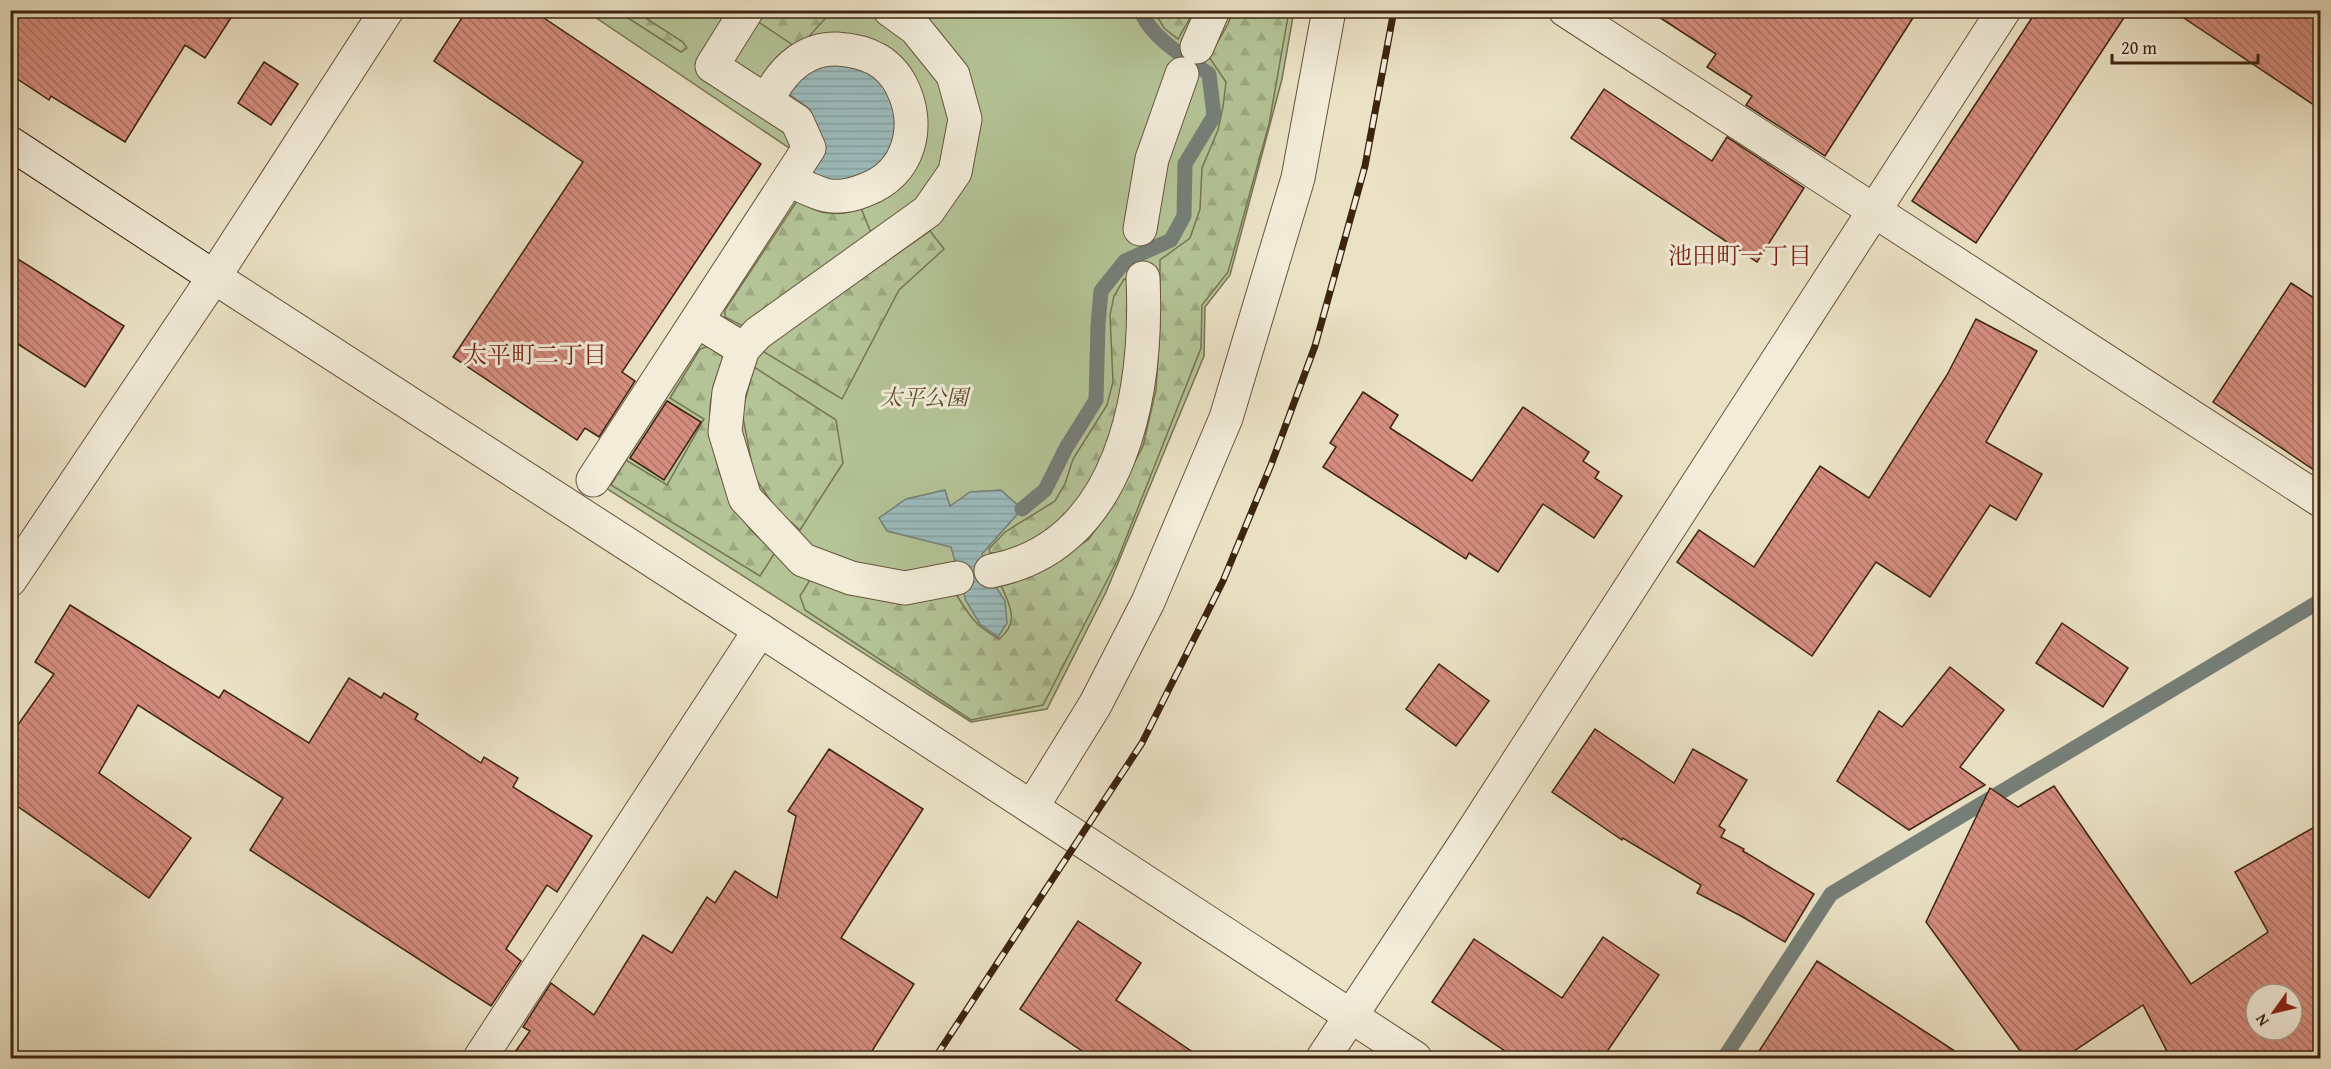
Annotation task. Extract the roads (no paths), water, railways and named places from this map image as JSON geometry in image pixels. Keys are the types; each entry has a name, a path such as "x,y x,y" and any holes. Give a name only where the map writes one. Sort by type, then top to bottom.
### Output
{"street":[{"path":"10,580 214,277 387,10"},
{"path":"890,10 915,28 953,75 964,120 955,172 928,211 758,333 743,349 729,392 725,432 745,498 803,560 852,578 905,588 957,578"},
{"path":"1140,230 1152,159 1189,60 1213,10"},
{"path":"1032,807 1095,705 1148,602 1226,418 1298,178 1329,10"},
{"path":"1565,10 2320,500"},
{"path":"1323,1059 2004,10"},
{"path":"593,480 809,148 797,121 712,66 735,15"},
{"path":"772,91 781,75 795,62 811,53 829,49 854,50 878,60 897,77 909,99 913,123 908,148 895,170 883,181 852,195 827,196 804,187"},
{"path":"10,143 1032,807 1415,1059"},
{"path":"991,570 1004,568 1039,554 1074,530 1110,480 1129,429 1140,371 1143,278"},
{"path":"697,321 743,349"},
{"path":"480,1059 760,630"}],"water":[{"path":"855,59 884,83 900,112 900,141 863,182 801,179 819,148 808,108 782,89 798,71"},
{"path":"945,490 950,506 970,492 1001,490 1022,509 982,554 993,582 1005,601 1007,623 998,637 980,624 966,601 951,547 887,531 879,518 906,499"}],"waterway":[{"path":"1022,509 1045,490 1066,448 1096,400 1101,291 1125,261 1171,240 1184,216 1185,164 1214,116 1209,74 1160,38 1145,20 1141,10"},
{"path":"1724,1058 1831,894 2320,601"}],"railway":[{"path":"935,1058 1142,743 1223,581 1271,465 1315,346 1365,166 1394,10"}],"district":[{"name":"池田町一丁目","path":"1740,255"},
{"name":"太平町二丁目","path":"535,354"}],"park label":[{"name":"太平公園","path":"924,397"}]}
